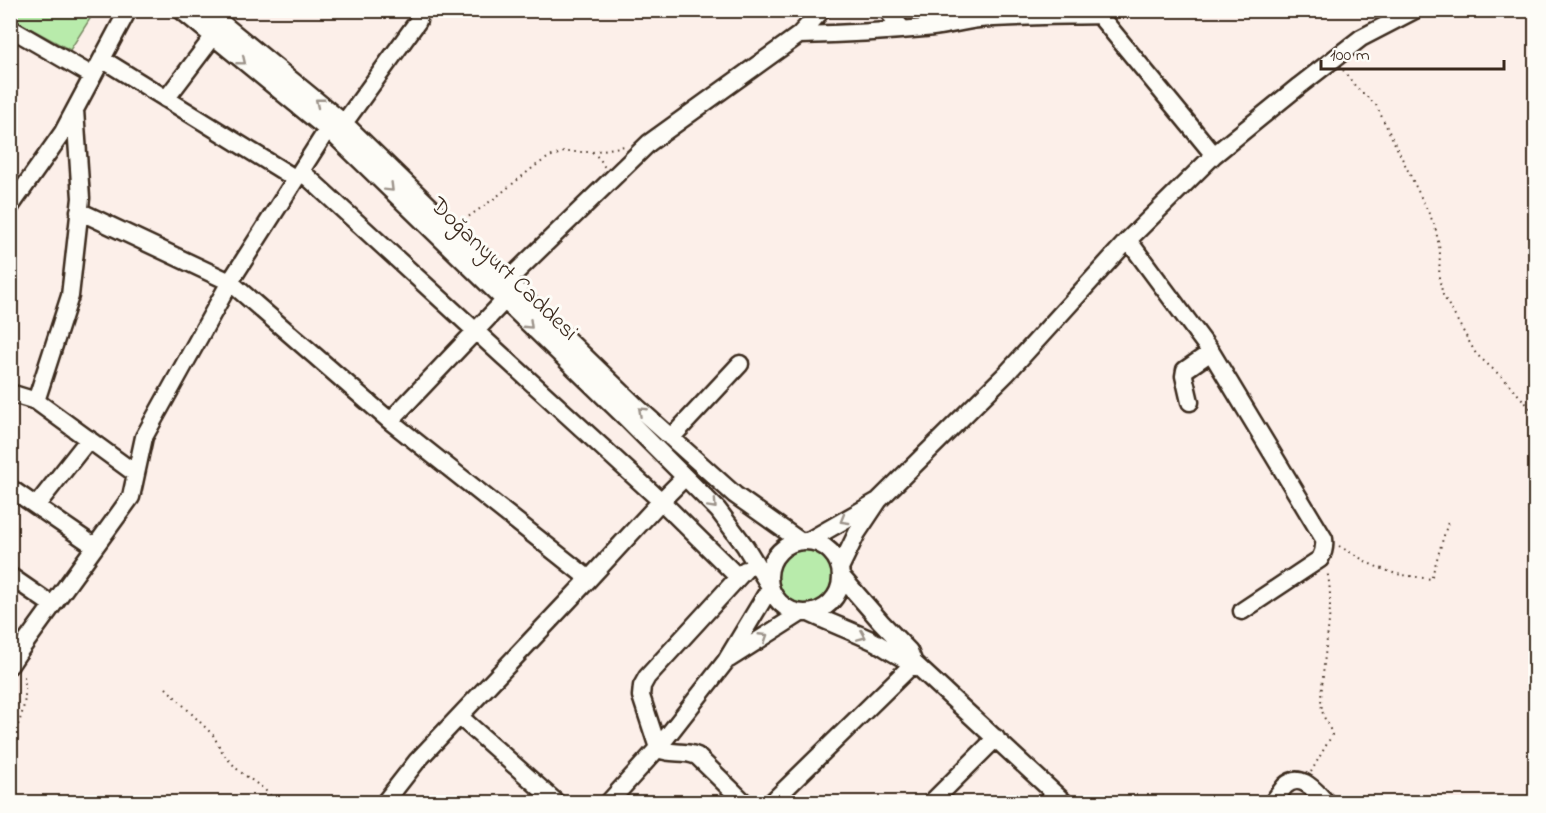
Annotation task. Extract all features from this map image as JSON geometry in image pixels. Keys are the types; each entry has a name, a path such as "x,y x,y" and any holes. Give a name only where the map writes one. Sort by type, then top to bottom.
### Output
{"street":[{"path":"10,207 63,132 128,10"},
{"name":"Doğanyurt Caddesi","path":"181,10 327,129 685,477 718,510 770,586"},
{"name":"Doğanyurt Caddesi","path":"206,10 344,123 637,407 735,495 804,541"},
{"path":"507,281 649,143 799,35 822,10"},
{"path":"887,10 903,30"},
{"path":"726,661 805,613 823,608 834,597 838,591 841,572 858,533 879,500 1007,373 1128,240 1214,155 1361,38 1415,10"},
{"path":"799,35 867,33 927,28 976,20 1101,13 1214,155"},
{"path":"344,123 418,21"},
{"path":"10,28 93,76"},
{"path":"166,99 213,37"},
{"path":"102,59 166,99 298,175 425,284 661,501 738,577"},
{"path":"36,401 70,296 81,198 75,110"},
{"path":"14,659 131,497 144,437 230,282 327,129"},
{"path":"79,211 230,282 390,421 589,579"},
{"path":"1128,240 1211,352 1323,546 1320,559 1242,611"},
{"path":"390,421 504,301"},
{"path":"1190,402 1184,376 1185,370 1211,352"},
{"path":"671,438 740,364"},
{"path":"10,393 36,401 136,474"},
{"path":"36,506 89,439"},
{"path":"386,802 417,761 685,477"},
{"path":"10,488 90,543"},
{"path":"879,500 804,541 786,546 775,556 769,570 770,586 776,598 781,604 794,611 805,613 873,641 914,663 1064,802"},
{"path":"804,541 816,542 829,549 838,561 841,572 881,622 909,651 914,663"},
{"path":"744,802 697,756 687,752 665,752 657,748 641,696 642,686 647,677 754,560"},
{"path":"10,576 52,605"},
{"path":"609,802 657,748 726,661 770,586"},
{"path":"772,802 914,663"},
{"path":"460,717 556,802"},
{"path":"932,802 996,738"},
{"path":"1273,802 1286,785 1298,781 1310,785 1326,802"}],"path":[{"path":"1334,58 1356,87 1376,105 1389,130 1435,226 1440,251 1439,278 1443,295 1476,354 1505,380 1532,410"},
{"path":"452,228 549,157 564,152 592,152 626,146"},
{"path":"592,152 600,159 606,170 608,182"},
{"path":"1304,782 1332,735 1322,709 1330,586 1323,546 1350,551 1372,565 1396,574 1431,579 1448,522"},
{"path":"10,741 19,726 25,702 24,676 14,659"},
{"path":"166,688 213,735 224,755 239,771 264,789 277,802"}],"green space":[{"path":"10,11 95,11 70,50 11,18"},
{"path":"805,547 822,552 830,560 835,577 830,594 822,602 805,607 788,602 780,594 775,577 780,560 788,552"}]}
